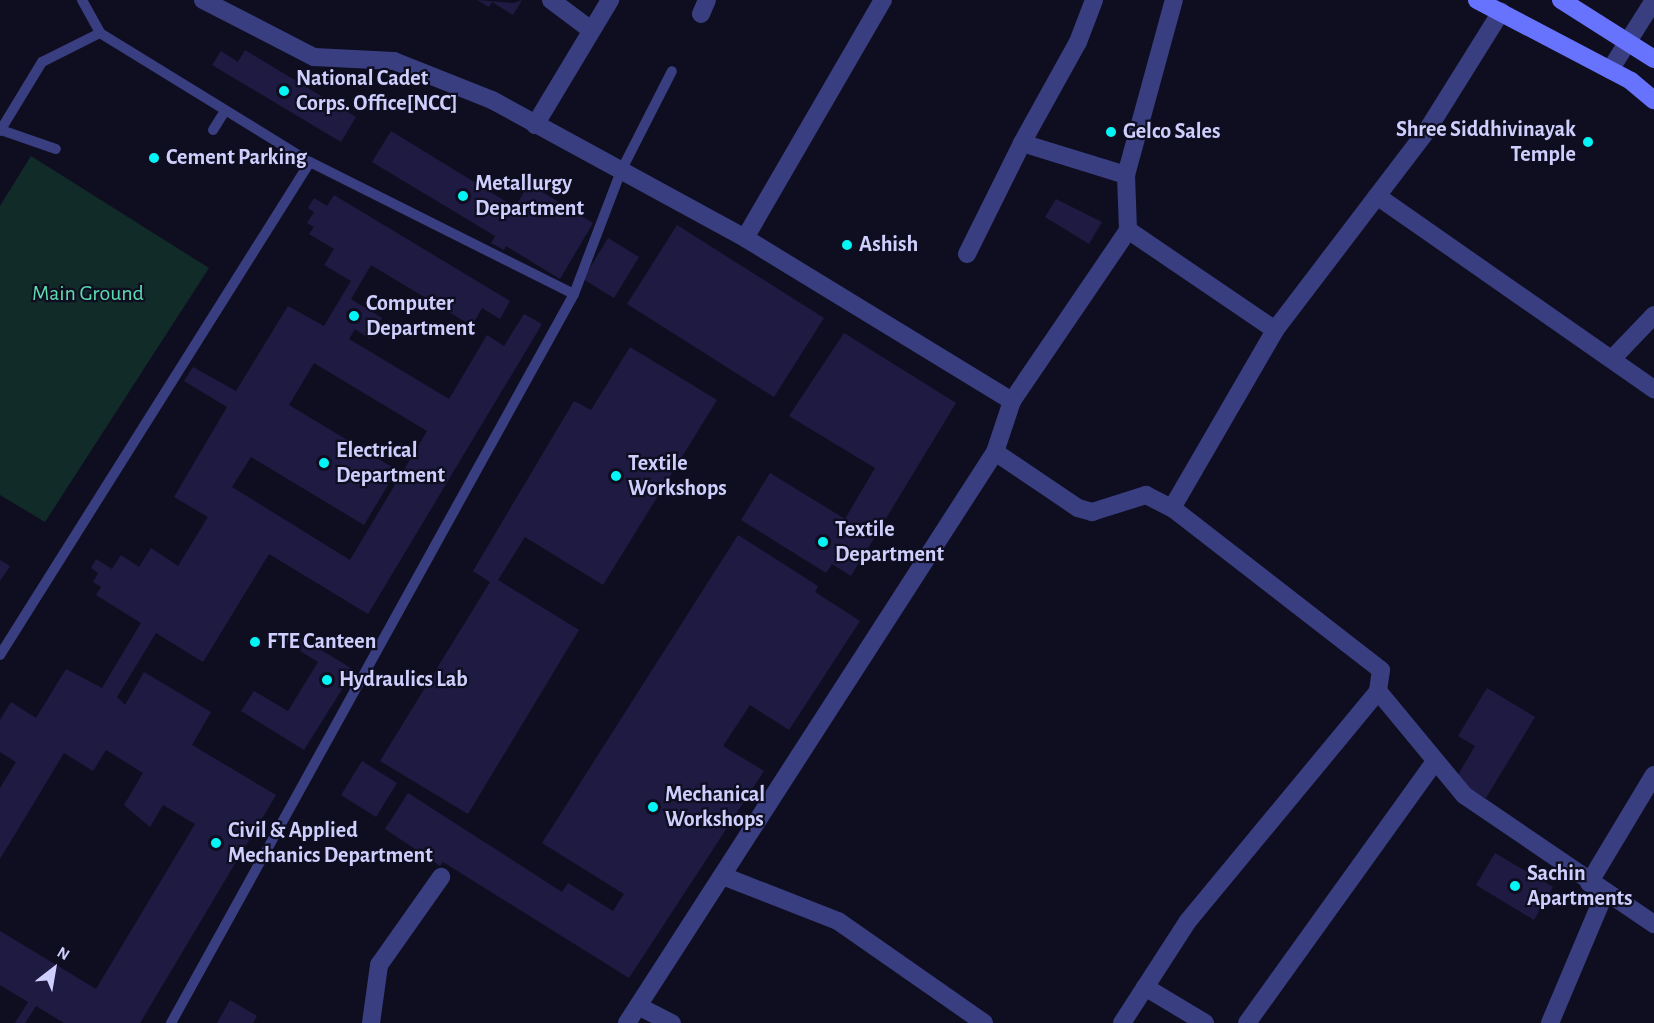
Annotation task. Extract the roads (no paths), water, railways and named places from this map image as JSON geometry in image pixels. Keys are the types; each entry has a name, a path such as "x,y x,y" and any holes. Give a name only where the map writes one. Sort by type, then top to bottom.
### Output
{"street":[{"path":"551,0 591,30"},
{"path":"536,125 610,0"},
{"path":"745,238 883,0"},
{"path":"967,254 1022,143 1078,42 1094,0"},
{"path":"627,1023 995,452 1012,401 1128,230 1126,175 1174,0"},
{"path":"1477,0 1610,70 1654,100"},
{"path":"1561,0 1629,39 1654,59"},
{"path":"1610,70 1653,0"},
{"path":"214,2 314,57 394,61 492,100 745,238 1012,401"},
{"path":"1172,507 1275,330 1426,132 1501,12"},
{"path":"1022,143 1126,175"},
{"path":"1377,196 1654,389"},
{"path":"1128,230 1275,330"},
{"path":"1612,359 1654,315"},
{"path":"995,452 1085,510 1092,512 1146,495 1172,507 1381,670 1378,691 1188,921 1122,1023"},
{"path":"1378,691 1464,795 1605,894 1654,924"},
{"path":"1247,1023 1435,760"},
{"path":"1589,883 1654,775"},
{"path":"723,876 838,921 984,1023"},
{"path":"371,1023 379,965 441,877"},
{"path":"1550,1023 1605,894"},
{"path":"1145,987 1205,1023"},
{"path":"638,1006 672,1023"}],"lane":[{"path":"82,0 100,33 310,162 574,294"},
{"path":"56,149 1,131 42,62 100,33"},
{"path":"171,1023 574,294 621,171 672,71"},
{"path":"213,130 225,111"},
{"path":"0,655 310,162"}],"place":[{"name":"National Cadet Corps. Office[NCC]","path":"284,91"},
{"name":"Gelco Sales","path":"1111,132"},
{"name":"Shree Siddhivinayak Temple","path":"1588,142"},
{"name":"Cement Parking","path":"154,158"},
{"name":"Metallurgy Department","path":"463,196"},
{"name":"Ashish","path":"847,245"},
{"name":"Computer Department","path":"354,316"},
{"name":"Electrical Department","path":"324,463"},
{"name":"Textile Workshops","path":"616,476"},
{"name":"Textile Department","path":"823,542"},
{"name":"FTE Canteen","path":"255,642"},
{"name":"Hydraulics Lab","path":"327,680"},
{"name":"Mechanical Workshops","path":"653,807"},
{"name":"Civil & Applied Mechanics Department","path":"216,843"},
{"name":"Sachin Apartments","path":"1515,886"}],"park label":[{"name":"Main Ground","path":"88,294"}]}
